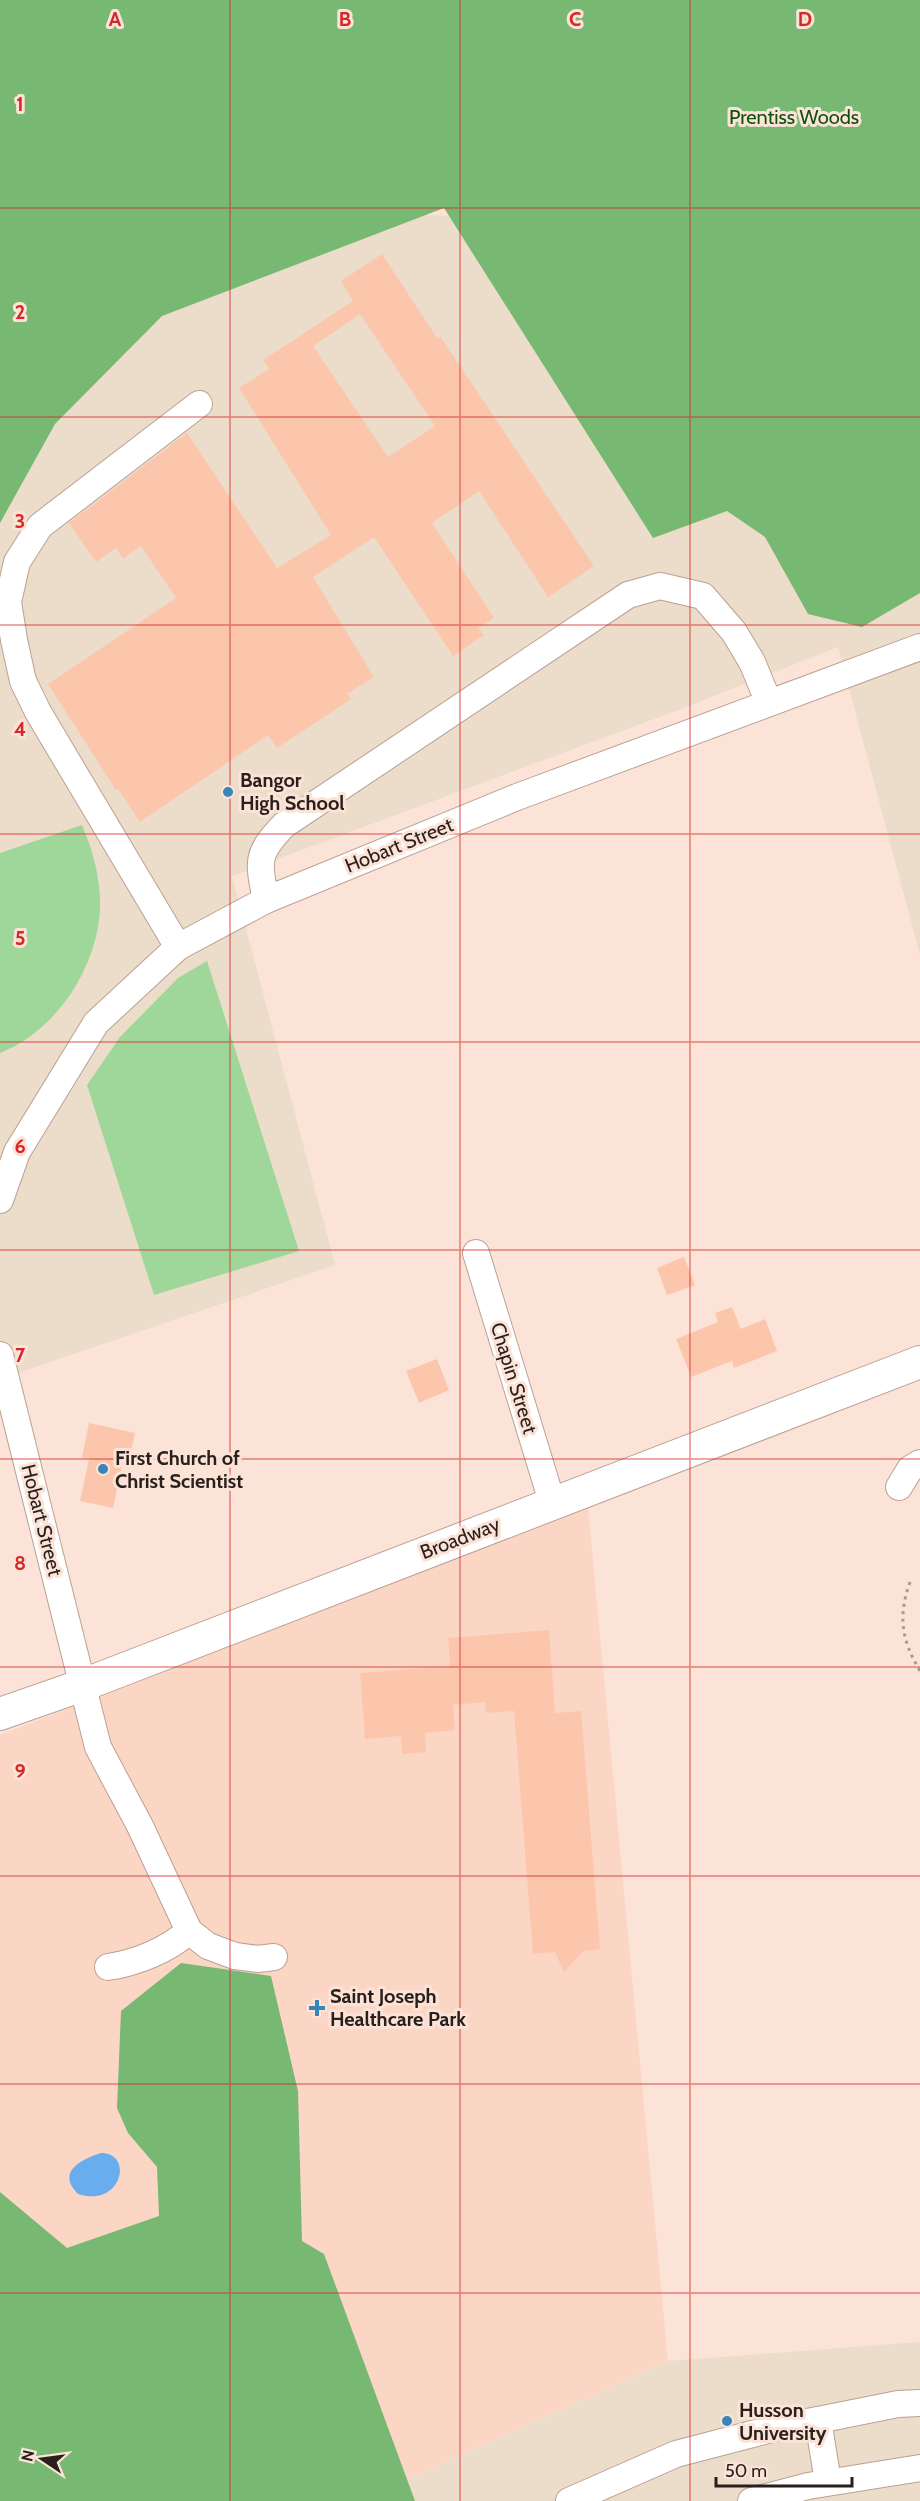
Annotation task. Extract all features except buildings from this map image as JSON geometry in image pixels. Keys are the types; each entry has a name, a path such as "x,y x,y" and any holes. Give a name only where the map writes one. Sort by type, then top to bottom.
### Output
{"main road":[{"name":"Broadway","path":"0,1714 83,1685 552,1502 920,1362"}],"street":[{"path":"178,947 23,681 8,603 17,562 40,526 199,404"},
{"path":"266,900 260,869 265,844 284,825 628,595 660,586 703,596 734,632 752,662 769,703"},
{"name":"Hobart Street","path":"0,1200 17,1152 96,1023 178,947 266,900 517,797 920,647"},
{"name":"Chapin Street","path":"476,1253 552,1502"},
{"name":"Hobart Street","path":"0,1355 98,1747 140,1826 189,1931"},
{"path":"899,1488 910,1469 920,1463"},
{"path":"108,1967 128,1964 179,1940 189,1931 208,1946 235,1956 258,1959 274,1958"},
{"path":"569,2501 676,2454 783,2426 898,2403 920,2403"},
{"path":"818,2420 828,2482"},
{"path":"751,2501 828,2482 920,2468"}],"path":[{"path":"910,1582 903,1603 903,1634 920,1671"}],"shaded area":[{"name":"Bangor High School","path":"0,192 920,241 920,955 838,647 681,709 232,876 335,1265 0,1379"},
{"name":"Saint Joseph Healthcare Park","path":"588,1507 668,2361 402,2482 0,2320 0,1735"},
{"name":"Husson University","path":"920,2342 920,2501 184,2501 402,2482 668,2361"}],"green space":[{"name":"Prentiss Woods","path":"0,0 920,0 920,593 862,627 808,614 765,537 727,511 653,538 444,208 162,316 55,424 0,523"},
{"path":"82,825 96,866 100,898 97,931 91,953 70,995 55,1013 39,1030 0,1053 0,853"},
{"path":"207,961 299,1251 154,1295 87,1085 120,1037 178,978"},
{"path":"181,1963 271,1976 298,2091 302,2241 324,2254 415,2501 0,2501 0,2192 67,2248 159,2216 157,2167 128,2133 117,2108 121,2011"}],"water":[{"path":"101,2153 111,2155 118,2161 120,2170 118,2179 105,2194 93,2196 78,2194 69,2179 70,2173 80,2163"}],"place":[{"name":"Bangor High School","path":"228,792"},
{"name":"First Church of Christ Scientist","path":"103,1469"},
{"name":"Saint Joseph Healthcare Park","path":"317,2008"},
{"name":"Husson University","path":"727,2421"}]}
